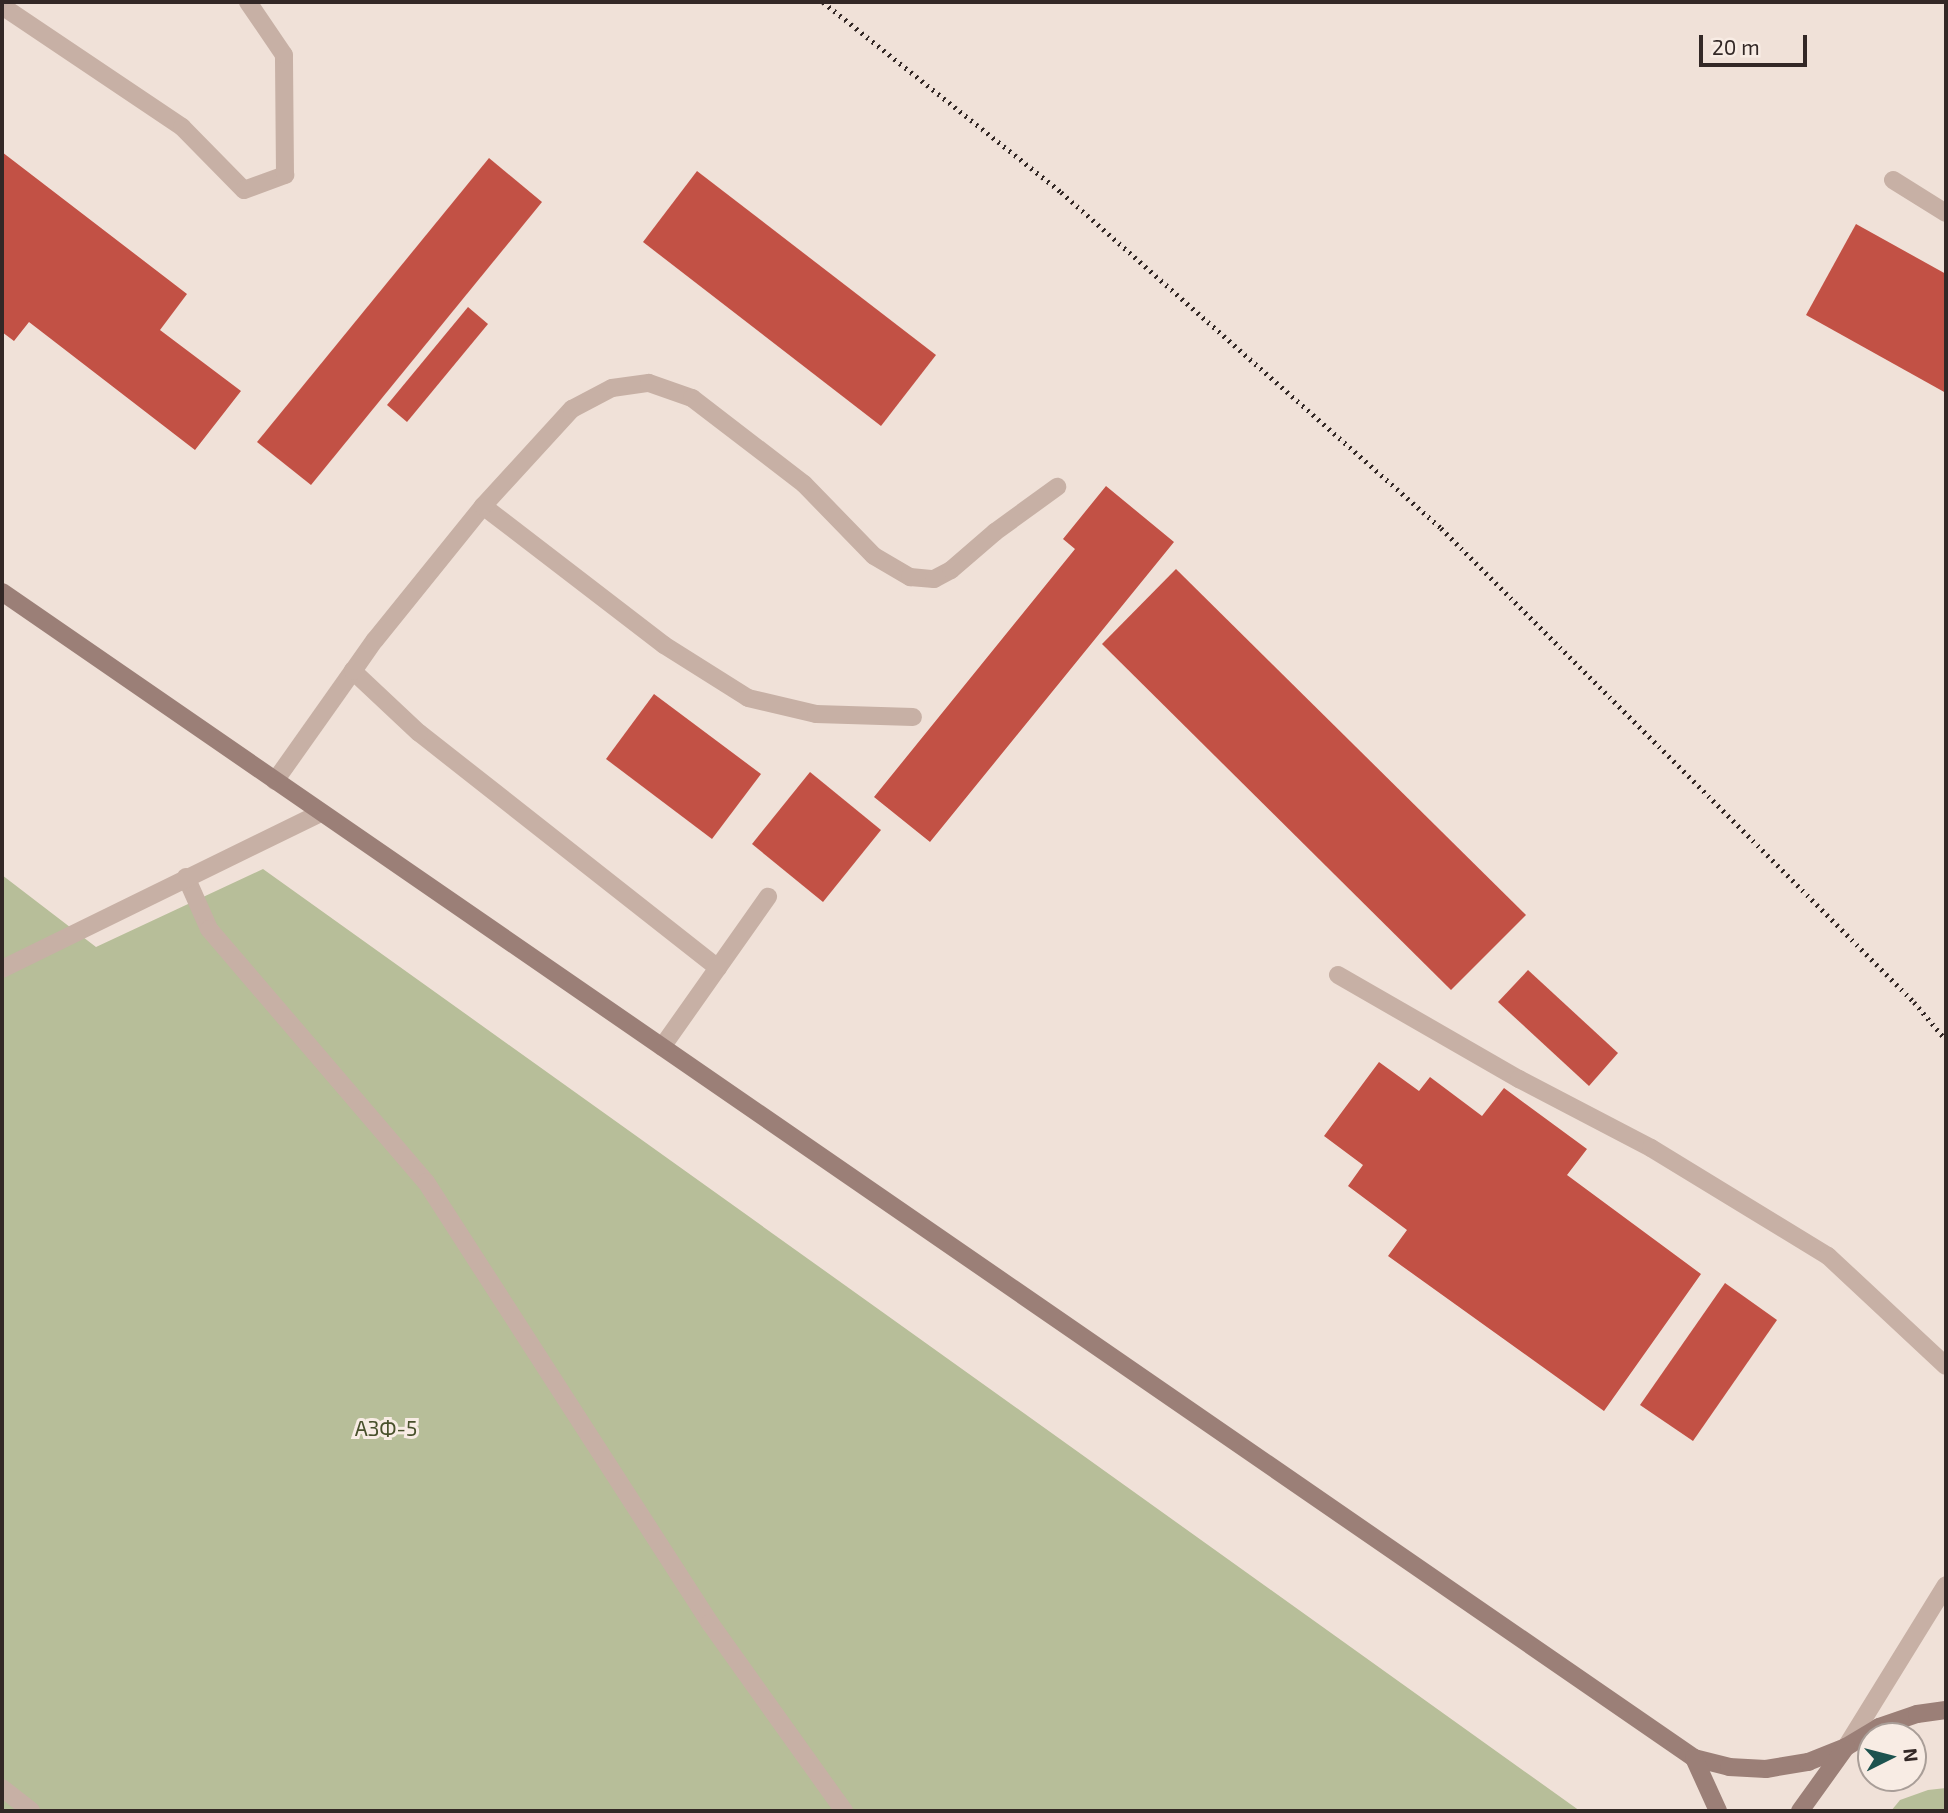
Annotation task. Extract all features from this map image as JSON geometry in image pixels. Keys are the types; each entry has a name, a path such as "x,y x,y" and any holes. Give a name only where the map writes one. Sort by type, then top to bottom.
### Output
{"street":[{"path":"2,6 182,127 244,190 285,175 284,55 248,2"},
{"path":"1893,180 1946,212"},
{"path":"275,781 353,671 483,506 572,410 612,388 649,383 692,398 804,484 874,556 910,577 934,579 951,570 995,532 1057,487"},
{"path":"483,506 664,645 748,698 816,714 912,717"},
{"path":"2,592 1694,1758 1729,1767 1766,1769 1808,1762 1846,1747 1879,1727 1917,1714 1946,1710"},
{"path":"353,671 419,733 718,968"},
{"path":"2,969 321,813"},
{"path":"186,877 209,929 426,1182 709,1623 844,1811"},
{"path":"662,1047 768,897"},
{"path":"1338,975 1519,1079 1651,1148 1828,1256 1946,1366"},
{"path":"1800,1811 1846,1747 1946,1585"},
{"path":"1694,1758 1718,1811"},
{"path":"2,1787 31,1811"}],"green space":[{"name":"АЗФ-5","path":"263,869 1580,1811 2,1811 2,875 96,947"},
{"path":"1946,1788 1946,1811 1891,1811 1900,1800 1928,1790"}],"building":[{"path":"2,152 187,294 160,330 241,391 195,450 29,322 14,341 2,332"},
{"path":"489,158 542,202 311,485 257,442"},
{"path":"697,171 936,355 881,426 643,242"},
{"path":"1856,224 1946,274 1946,393 1806,315"},
{"path":"468,307 488,324 407,422 387,405"},
{"path":"1106,486 1174,542 930,842 874,797 1075,549 1063,539"},
{"path":"1176,569 1526,915 1451,990 1102,644"},
{"path":"654,694 761,774 712,839 606,759"},
{"path":"810,772 881,830 823,902 752,844"},
{"path":"1528,970 1618,1053 1589,1086 1498,1002"},
{"path":"1379,1062 1419,1091 1430,1077 1482,1116 1504,1088 1587,1149 1567,1175 1701,1274 1604,1411 1388,1256 1407,1230 1348,1186 1363,1165 1324,1136"},
{"path":"1725,1283 1777,1320 1693,1441 1640,1405"}],"railway":[{"path":"823,2 1061,192 1441,528 1914,1002 1946,1040"}]}
